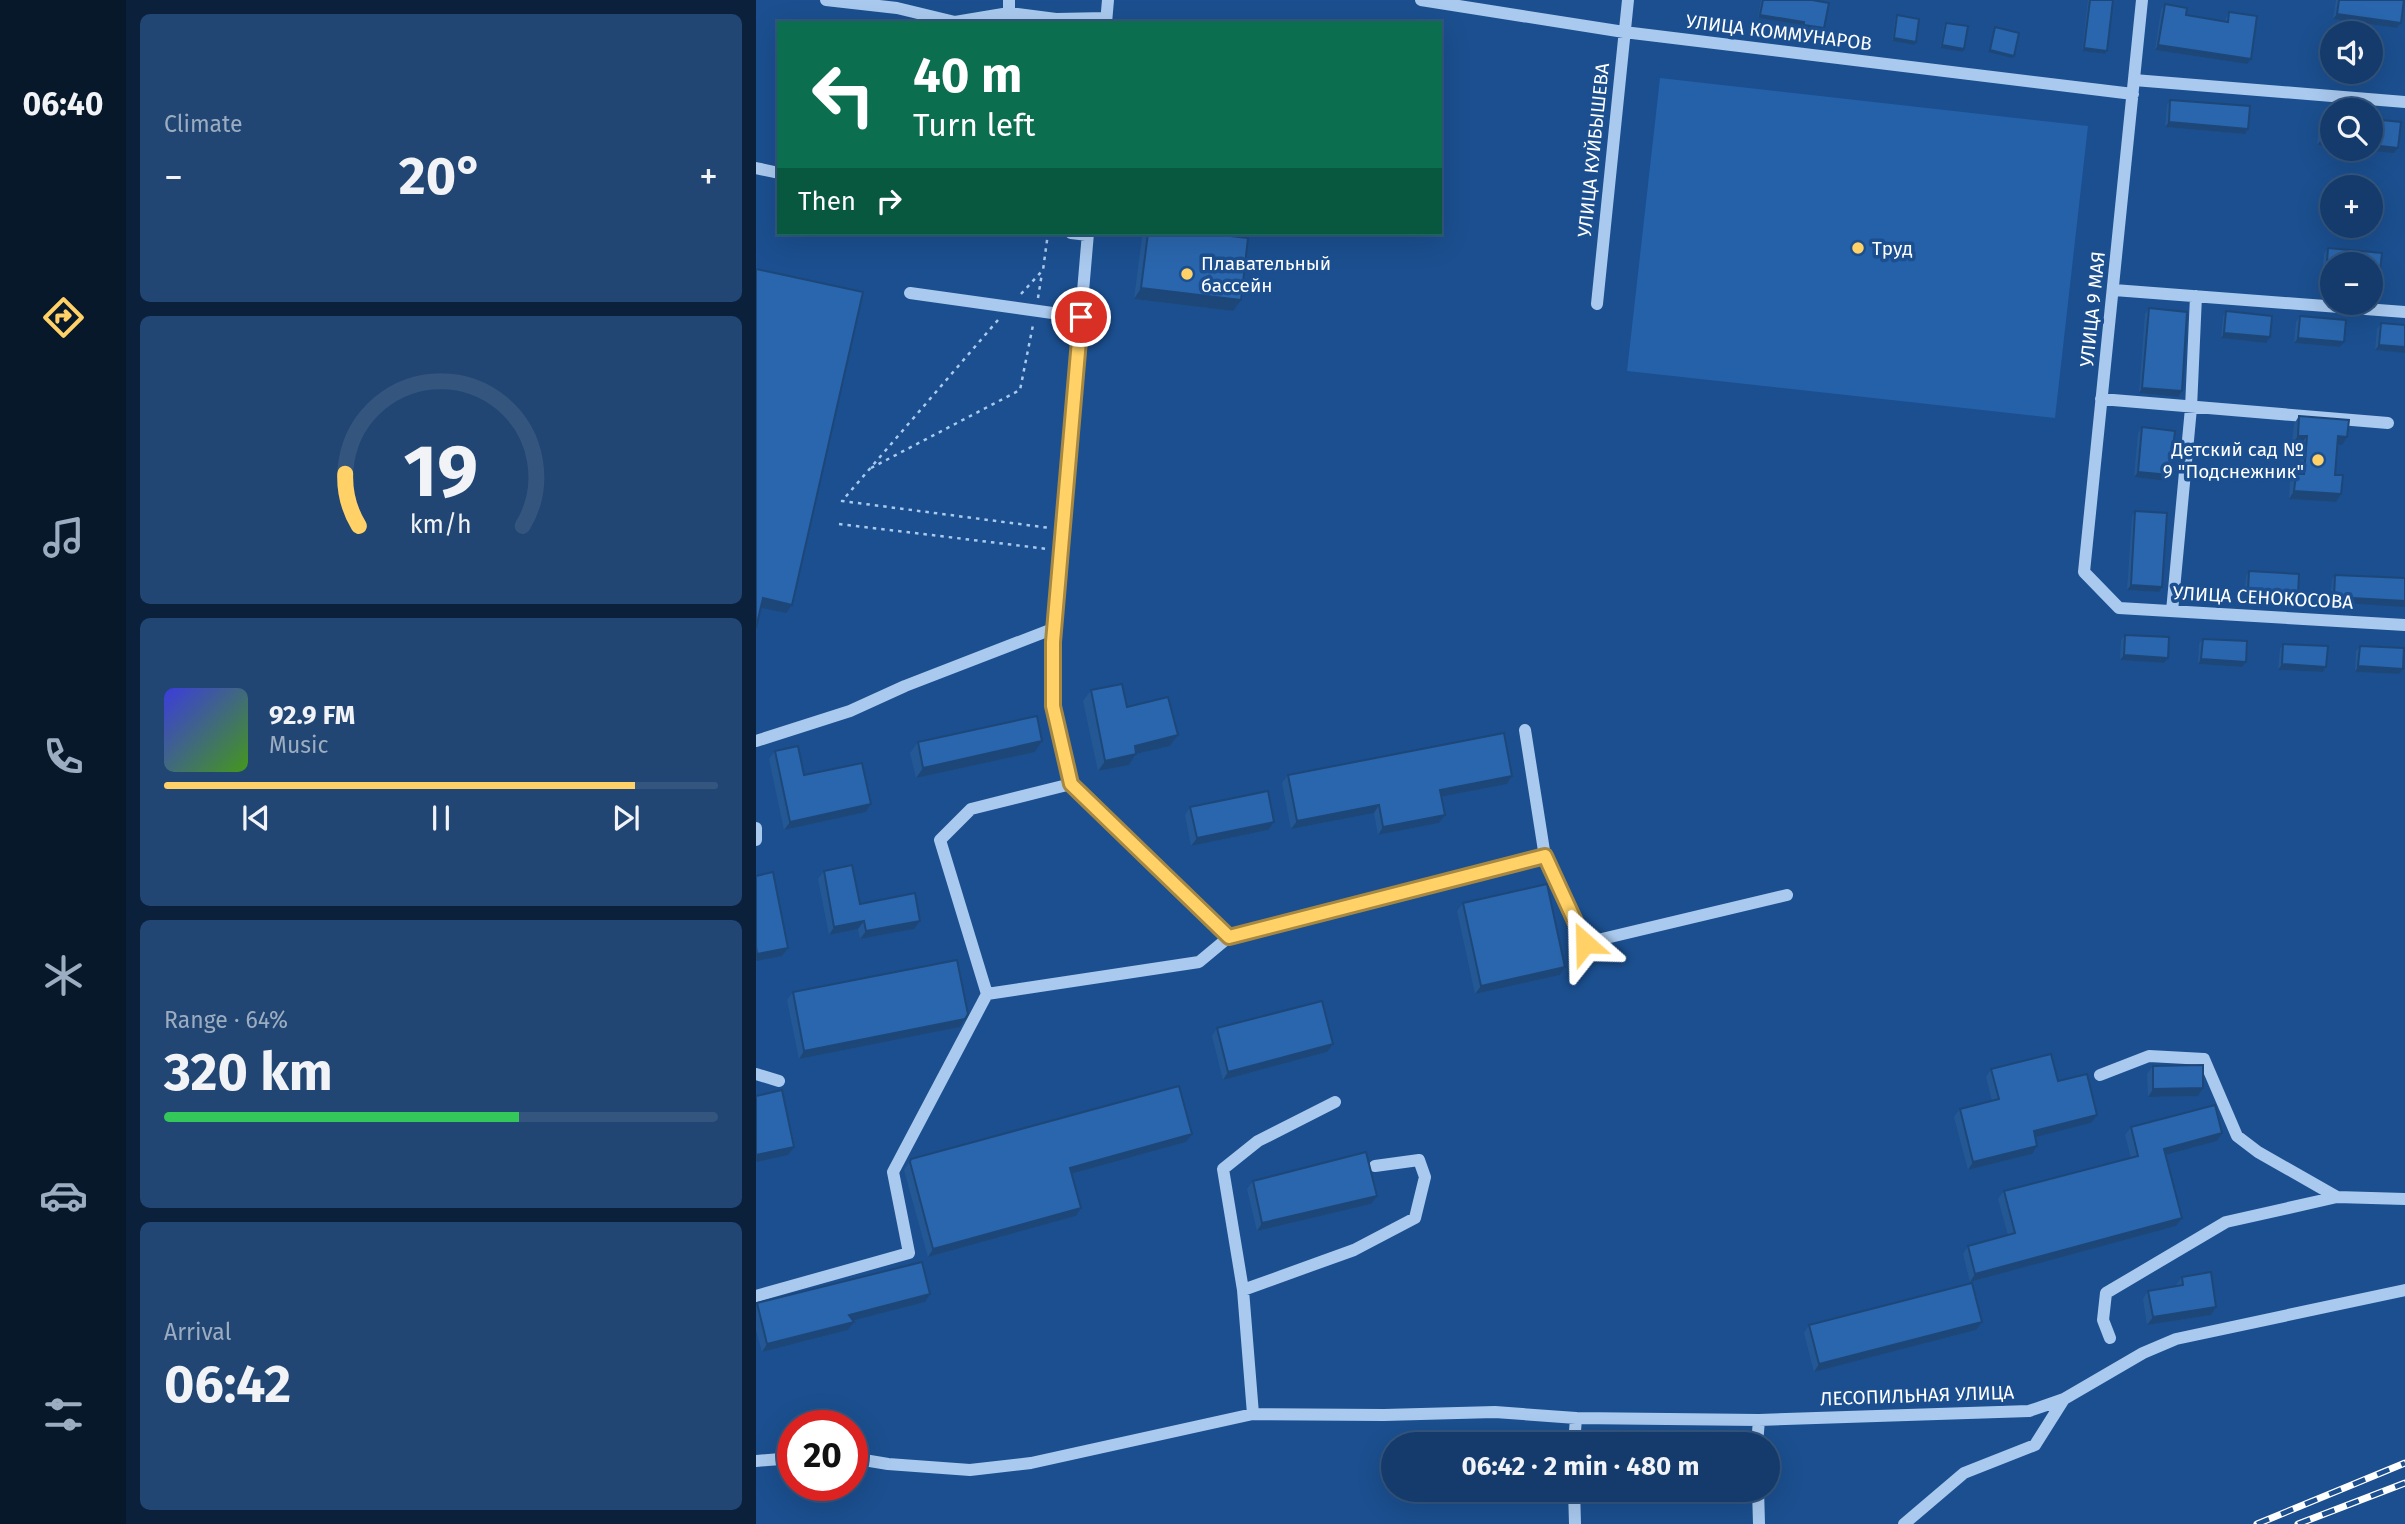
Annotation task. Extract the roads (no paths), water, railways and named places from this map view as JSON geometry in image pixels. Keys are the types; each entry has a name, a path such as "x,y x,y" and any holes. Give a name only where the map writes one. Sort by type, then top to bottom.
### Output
{"street":[{"path":"826,0 897,8 951,21"},
{"path":"958,21 1009,6 1056,19 1106,20 1108,0"},
{"name":"УЛИЦА КОММУНАРОВ","path":"1421,0 1625,32 2133,94"},
{"name":"УЛИЦА КУЙБЫШЕВА","path":"1597,304 1628,0"},
{"name":"УЛИЦА 9 МАЯ","path":"2119,608 2084,572 2142,0"},
{"path":"2134,80 2405,102"},
{"path":"756,168 777,173"},
{"path":"1088,235 1055,628 1053,706 1071,784 1229,937"},
{"path":"2114,290 2405,312"},
{"path":"911,293 1081,317"},
{"path":"2172,611 2191,408 2196,296"},
{"path":"2101,399 2388,423"},
{"name":"УЛИЦА СЕНОКОСОВА","path":"2119,608 2405,625"},
{"path":"756,741 850,711 905,686 1055,628"},
{"path":"1525,730 1545,856 1585,943 1787,895"},
{"path":"756,1296 909,1254 893,1172 987,994 940,840 971,809 1071,784"},
{"path":"756,828 756,840"},
{"path":"987,994 1199,962 1229,937 1545,856"},
{"path":"2100,1076 2149,1056 2204,1059 2237,1136 2258,1153 2337,1197"},
{"path":"756,1074 779,1082"},
{"path":"1253,1414 1243,1290 1223,1170 1258,1141 1335,1102"},
{"path":"1243,1290 1354,1250 1415,1218 1425,1177 1419,1160 1375,1166"},
{"path":"2110,1338 2103,1320 2106,1293 2226,1222 2337,1197 2405,1199"},
{"name":"ЛЕСОПИЛЬНАЯ УЛИЦА","path":"868,1461 970,1470 1031,1463 1253,1414 1495,1412 1576,1418 1759,1420 2029,1411 2064,1399 2143,1353 2176,1339 2405,1290"},
{"path":"1905,1524 1964,1474 2035,1445 2064,1399"},
{"path":"1575,1432 1576,1418"},
{"path":"1758,1432 1759,1420"},
{"path":"756,1461 777,1459"},
{"path":"1574,1502 1575,1524"},
{"path":"1758,1502 1759,1524"}],"railway":[{"path":"2257,1524 2405,1463"},
{"path":"2298,1524 2405,1483"}],"place":[{"name":"Труд","path":"1858,248"},
{"name":"Плавательный бассейн","path":"1187,274"},
{"name":"Детский сад № 9 \"Подснежник\"","path":"2318,460"}]}
